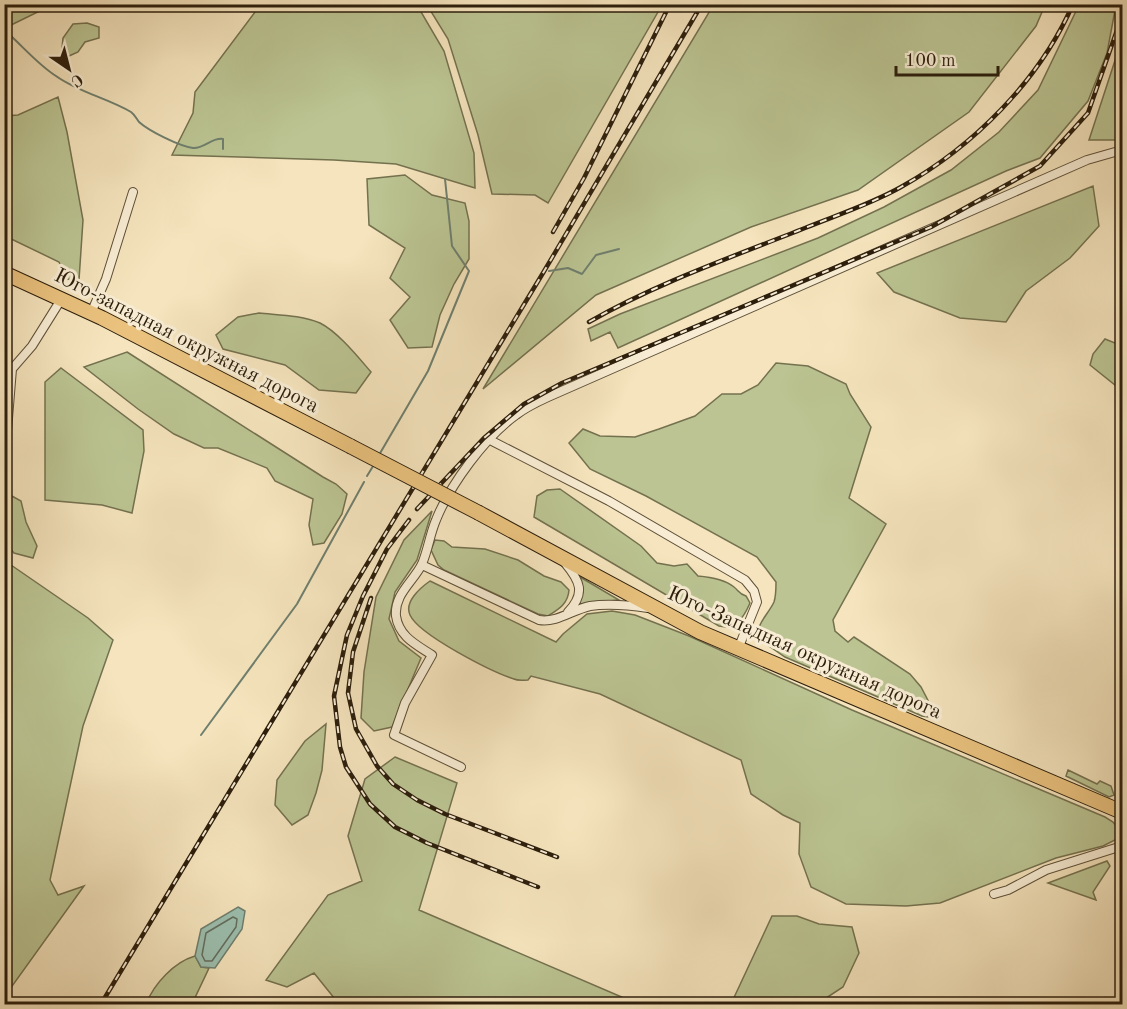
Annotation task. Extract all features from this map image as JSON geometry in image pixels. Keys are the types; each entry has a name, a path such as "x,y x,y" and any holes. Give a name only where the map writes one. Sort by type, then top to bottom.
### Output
{"highway":[{"name":"Юго-западная окружная дорога","path":"4,273 62,298 479,513"},
{"name":"Юго-Западная окружная дорога","path":"479,513 658,610 738,649 1122,812"}],"street":[{"path":"461,767 394,735 405,703 432,655 403,635 396,615 401,594 422,565 436,519 468,466 514,415 548,396 1087,160 1122,150"},
{"path":"91,313 106,279 133,192"},
{"path":"4,467 12,369 32,346 62,298"},
{"path":"490,440 609,501 745,580 754,591 757,602 738,649"},
{"path":"558,555 575,576 579,585 577,601 568,613"},
{"path":"422,565 532,618 549,621 590,606 610,604 658,610"},
{"path":"994,894 1008,890 1046,870 1122,846"}],"green space":[{"path":"5,4 52,4 52,5 5,28"},
{"path":"261,4 417,5 444,51 474,153 475,188 396,164 172,155 193,113 195,92"},
{"path":"714,4 1045,5 1036,26 969,112 858,190 751,227 596,295 483,389"},
{"path":"427,5 662,5 548,203 535,195 492,194 478,135 448,39"},
{"path":"1079,5 1116,5 1107,53 1088,101 1040,158 1006,171 618,348 610,332 591,341 588,329 620,314 818,238 884,207 951,170 999,132 1038,90"},
{"path":"87,23 99,27 99,38 85,42 78,52 69,56 62,48 63,38 73,24"},
{"path":"1122,39 1122,136 1118,140 1089,140"},
{"path":"58,97 67,132 83,220 79,280 67,279 59,262 5,236 5,116 18,115"},
{"path":"405,175 432,195 465,203 469,221 469,259 454,284 440,315 432,347 408,348 390,320 410,297 390,278 405,248 369,225 367,179"},
{"path":"1093,186 1099,226 1070,258 1026,291 1006,322 960,318 894,292 877,273"},
{"path":"259,313 298,317 320,323 341,339 371,372 356,393 319,390 285,365 223,349 216,335 238,317"},
{"path":"1105,339 1120,345 1121,349 1122,377 1121,381 1115,385 1090,365 1093,354"},
{"path":"127,352 336,484 347,494 342,514 324,543 313,545 309,525 313,499 275,481 267,468 218,448 204,448 174,434 84,367"},
{"path":"776,363 808,366 846,384 871,427 849,498 886,524 833,620 835,631 848,642 854,637 910,674 921,687 932,708 928,717 785,657 759,639 760,624 774,602 776,582 757,557 646,496 590,469 569,443 583,429 600,436 635,437 695,416 722,394 741,394 758,385"},
{"path":"61,368 143,430 144,451 132,513 102,505 45,500 45,382"},
{"path":"560,489 641,546 657,563 674,566 687,564 698,576 730,584 746,596 750,603 745,613 735,624 719,626 534,517 537,496 547,490"},
{"path":"10,495 21,501 26,522 37,546 33,558 14,553 5,543"},
{"path":"432,511 417,560 395,592 389,619 399,641 421,658 392,727 374,731 361,718 364,672 376,597 404,540"},
{"path":"435,540 444,541 452,547 485,549 518,560 544,576 561,582 569,590 567,599 548,616 538,614 444,570 438,565 431,550"},
{"path":"11,565 88,618 113,640 83,726 50,880 58,895 84,886 5,996 4,606"},
{"path":"580,577 619,600 579,604 583,592"},
{"path":"430,581 556,642 587,614 612,611 635,615 689,636 852,710 1105,817 1113,822 1120,831 1117,839 1103,846 1056,858 940,903 906,906 846,904 811,887 799,854 800,823 751,794 741,760 600,694 531,676 528,680 516,680 457,652 427,632 410,615 411,600"},
{"path":"326,724 322,770 316,793 308,815 292,825 275,805 277,780 305,741"},
{"path":"395,757 457,783 419,910 624,998 623,1004 339,1004 314,973 287,987 266,980 328,895 362,881 348,836 365,779"},
{"path":"1068,770 1097,784 1100,781 1111,786 1114,795 1109,797 1066,776"},
{"path":"1107,861 1110,866 1093,892 1096,900 1048,883"},
{"path":"772,916 797,916 819,924 852,927 859,953 843,987 820,1004 731,1004"},
{"path":"195,956 201,967 209,968 192,1004 146,1004 154,989 172,969"}],"water":[{"path":"238,907 245,911 242,929 215,968 201,967 195,956 201,929"}],"waterway":[{"path":"4,34 11,36 56,76 131,112 139,122 157,134 193,148 223,139 223,149"},
{"path":"379,455 428,371 469,271 452,246 445,179"},
{"path":"549,271 568,268 582,274 596,255 619,249"},
{"path":"367,476 375,463"},
{"path":"201,735 297,604 364,482"}],"railway":[{"path":"553,232 584,178 670,4"},
{"path":"101,1004 543,273 702,4"},
{"path":"589,322 668,283 878,199 928,171 978,132 1023,85 1059,32 1073,4"},
{"path":"417,509 484,438 524,404 562,383 931,227 1040,166 1088,113 1122,16"},
{"path":"409,520 387,549 363,596 347,635 334,696 340,747 346,767 370,804 395,827 427,843 538,887"},
{"path":"371,598 353,652 348,693 356,729 377,766 393,784 417,800 445,814 557,857"}]}
